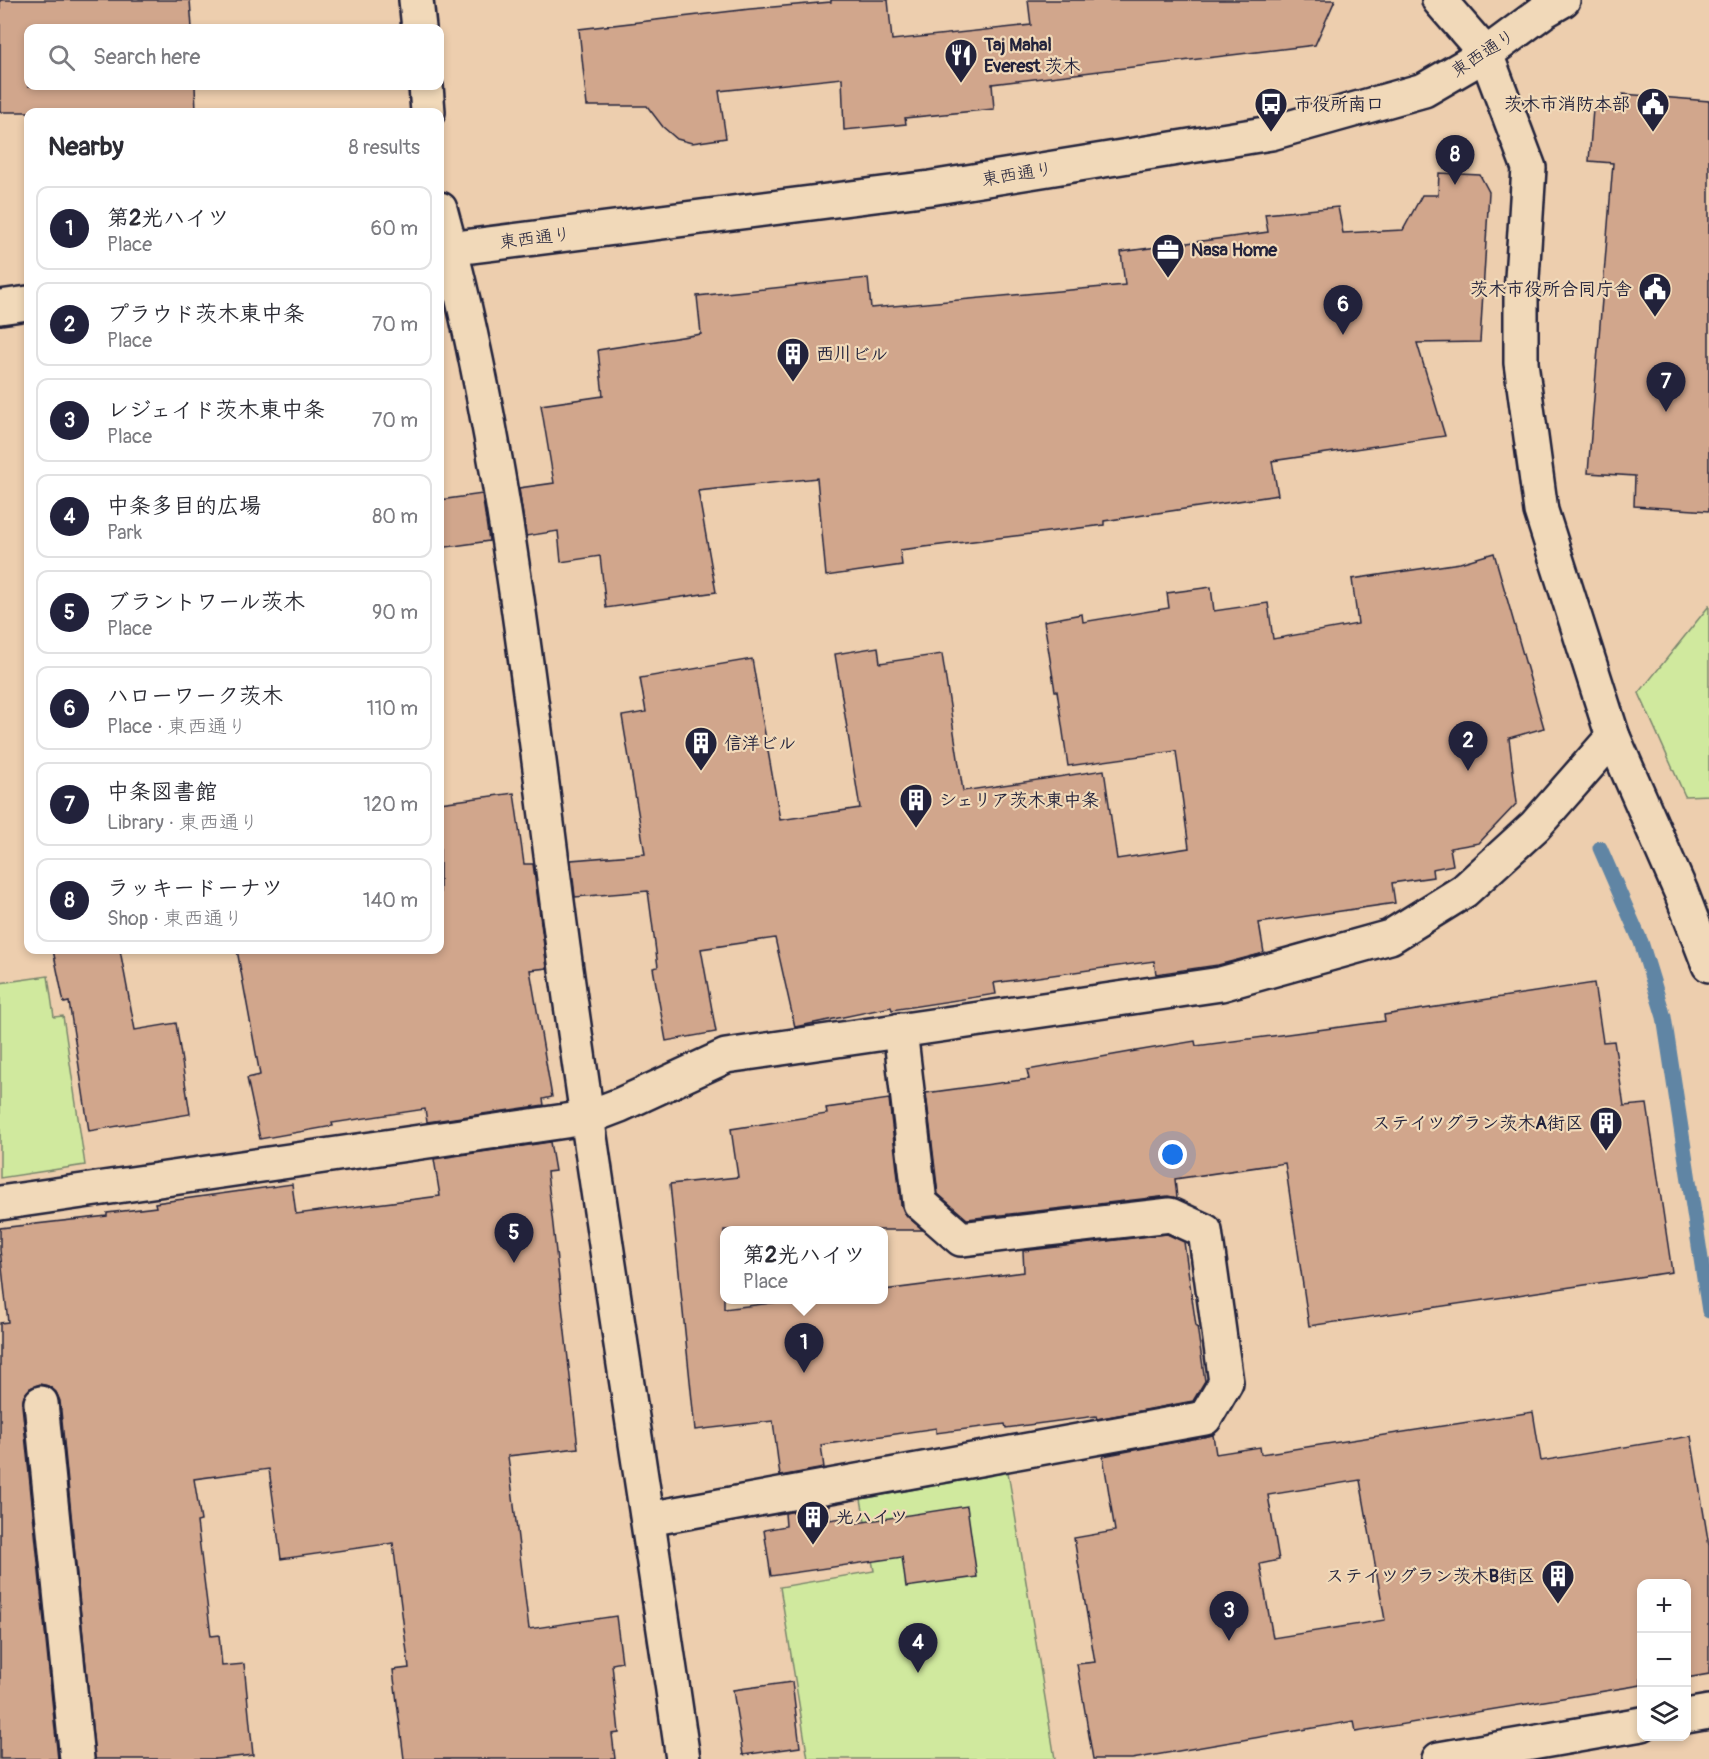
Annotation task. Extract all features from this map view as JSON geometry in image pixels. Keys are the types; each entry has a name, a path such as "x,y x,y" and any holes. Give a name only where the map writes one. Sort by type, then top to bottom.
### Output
{"street":[{"path":"416,0 419,24"},
{"path":"1439,0 1486,54 1529,168 1521,294 1521,363 1541,511 1613,737 1681,892 1709,965"},
{"name":"東西通り","path":"445,250 930,188 1271,133 1424,90 1486,54 1544,11 1563,0"},
{"path":"426,90 429,108"},
{"path":"445,250 495,455 586,1118 683,1759"},
{"path":"0,308 24,304"},
{"path":"0,1203 586,1118 620,1106 726,1056 1221,984 1390,937 1464,891 1535,826 1613,737"},
{"path":"648,1519 1205,1418 1226,1382 1204,1231 1170,1215 961,1239 920,1203 900,1030"},
{"path":"40,1403 77,1759"},
{"path":"1691,1715 1709,1712"},
{"path":"1439,1759 1523,1752 1637,1725"}],"green space":[{"path":"1709,606 1709,795 1685,796 1639,693"},
{"path":"48,976 54,1017 63,1016 85,1165 0,1178 0,983"},
{"path":"1008,1472 1055,1759 808,1759 780,1587 874,1571 861,1499"}],"building":[{"path":"0,0 190,0 192,24 24,24 24,90 195,90 196,108 24,108 24,112 0,112"},
{"path":"831,0 888,0 892,40 1031,25 1028,0 1335,0 1315,45 992,84 994,109 905,118 906,124 844,130 842,78 719,91 726,138 692,143 677,139 663,127 647,106 587,106 579,29 831,2"},
{"name":"茨木市役所合同庁舎","path":"1623,94 1709,101 1709,511 1634,506 1635,476 1588,473 1613,163 1589,161 1593,109 1622,112"},
{"path":"1439,173 1480,175 1489,192 1480,342 1417,343 1445,436 1272,461 1278,495 1104,521 1104,525 900,550 902,565 826,576 817,478 698,491 716,592 606,608 600,556 561,562 558,531 526,536 519,488 554,483 541,405 603,396 598,350 701,334 697,296 868,278 871,308 1125,285 1121,252 1268,232 1265,214 1338,207 1343,233 1403,230 1422,195 1438,195"},
{"path":"482,494 489,541 444,547 444,499"},
{"path":"1494,553 1544,728 1509,738 1517,803 1479,843 1450,848 1453,865 1432,869 1433,877 1392,883 1395,903 1259,923 1264,953 1218,965 1156,974 1154,961 994,983 996,994 892,1010 891,1007 795,1027 775,938 701,949 716,1032 666,1041 653,968 658,967 648,891 575,897 571,860 645,854 622,716 646,712 640,678 752,659 780,820 860,808 835,654 878,647 880,663 942,654 963,791 1104,770 1117,859 1189,848 1176,751 1068,766 1044,621 1082,614 1083,622 1169,608 1167,593 1211,587 1214,611 1268,603 1273,639 1358,624 1352,579 1460,563"},
{"path":"514,793 524,864 533,864 547,968 530,970 552,1097 543,1099 544,1105 427,1122 425,1109 332,1123 333,1126 260,1139 247,1078 260,1075 238,954 444,954 444,802"},
{"path":"54,954 121,954 135,1030 176,1023 190,1114 89,1131 69,1002 64,1003"},
{"path":"1594,983 1603,1042 1614,1041 1624,1106 1647,1104 1672,1272 1309,1326 1285,1163 1175,1179 1177,1198 1168,1196 967,1219 938,1194 926,1093 1029,1079 1027,1070 1195,1041 1196,1046 1385,1021 1384,1015"},
{"path":"889,1099 901,1205 908,1217 923,1230 888,1230 888,1226 720,1226 720,1304 724,1304 724,1309 764,1304 888,1304 888,1289 1024,1272 1023,1251 1167,1234 1184,1242 1205,1381 1193,1401 1097,1419 1096,1416 1006,1428 1005,1424 936,1433 936,1428 821,1445 824,1468 780,1476 773,1421 695,1430 670,1184 738,1177 731,1129 827,1114 826,1108"},
{"path":"550,1142 555,1171 547,1172 578,1448 508,1456 529,1629 616,1616 622,1662 612,1664 619,1733 612,1734 615,1759 404,1759 393,1670 409,1668 393,1543 281,1559 269,1469 194,1479 201,1521 197,1522 211,1636 219,1635 222,1666 244,1664 253,1755 216,1759 95,1759 60,1401 56,1392 40,1384 30,1388 24,1396 22,1405 58,1759 0,1759 0,1323 8,1322 0,1250 0,1228 107,1216 107,1213 156,1207 155,1203 292,1184 296,1214 440,1196 434,1159"},
{"path":"1533,1412 1541,1461 1691,1436 1709,1546 1709,1674 1691,1677 1691,1579 1637,1579 1637,1686 1356,1732 1354,1721 1132,1759 1093,1759 1077,1664 1095,1662 1074,1538 1115,1531 1103,1456 1213,1435 1216,1454 1260,1447 1261,1454","holes":["1360,1480 1385,1620 1273,1638 1260,1564 1279,1560 1268,1495"]},
{"path":"829,1505 830,1520 855,1516 857,1523 967,1506 977,1577 906,1587 902,1557 771,1576 764,1530 786,1526 785,1513"},
{"path":"792,1682 800,1747 743,1755 733,1690"}],"waterway":[{"path":"1600,848 1641,942 1664,1017 1709,1311"}],"place":[{"name":"Taj Mahal Everest 茨木","path":"961,84"},
{"name":"市役所南口","path":"1271,133"},
{"name":"茨木市消防本部","path":"1653,133"},
{"name":"ラッキードーナツ","path":"1455,185"},
{"name":"Nasa Home","path":"1168,279"},
{"name":"茨木市役所合同庁舎","path":"1655,318"},
{"name":"ハローワーク茨木","path":"1343,335"},
{"name":"西川ビル","path":"793,383"},
{"name":"中条図書館","path":"1666,412"},
{"name":"プラウド茨木東中条","path":"1468,771"},
{"name":"信洋ビル","path":"701,772"},
{"name":"シェリア茨木東中条","path":"916,829"},
{"name":"ステイツグラン茨木A街区","path":"1606,1152"},
{"name":"ブラントワール茨木","path":"514,1263"},
{"name":"第2光ハイツ","path":"804,1373"},
{"name":"光ハイツ","path":"813,1546"},
{"name":"ステイツグラン茨木B街区","path":"1558,1605"},
{"name":"レジェイド茨木東中条","path":"1229,1641"},
{"name":"中条多目的広場","path":"918,1673"}]}
